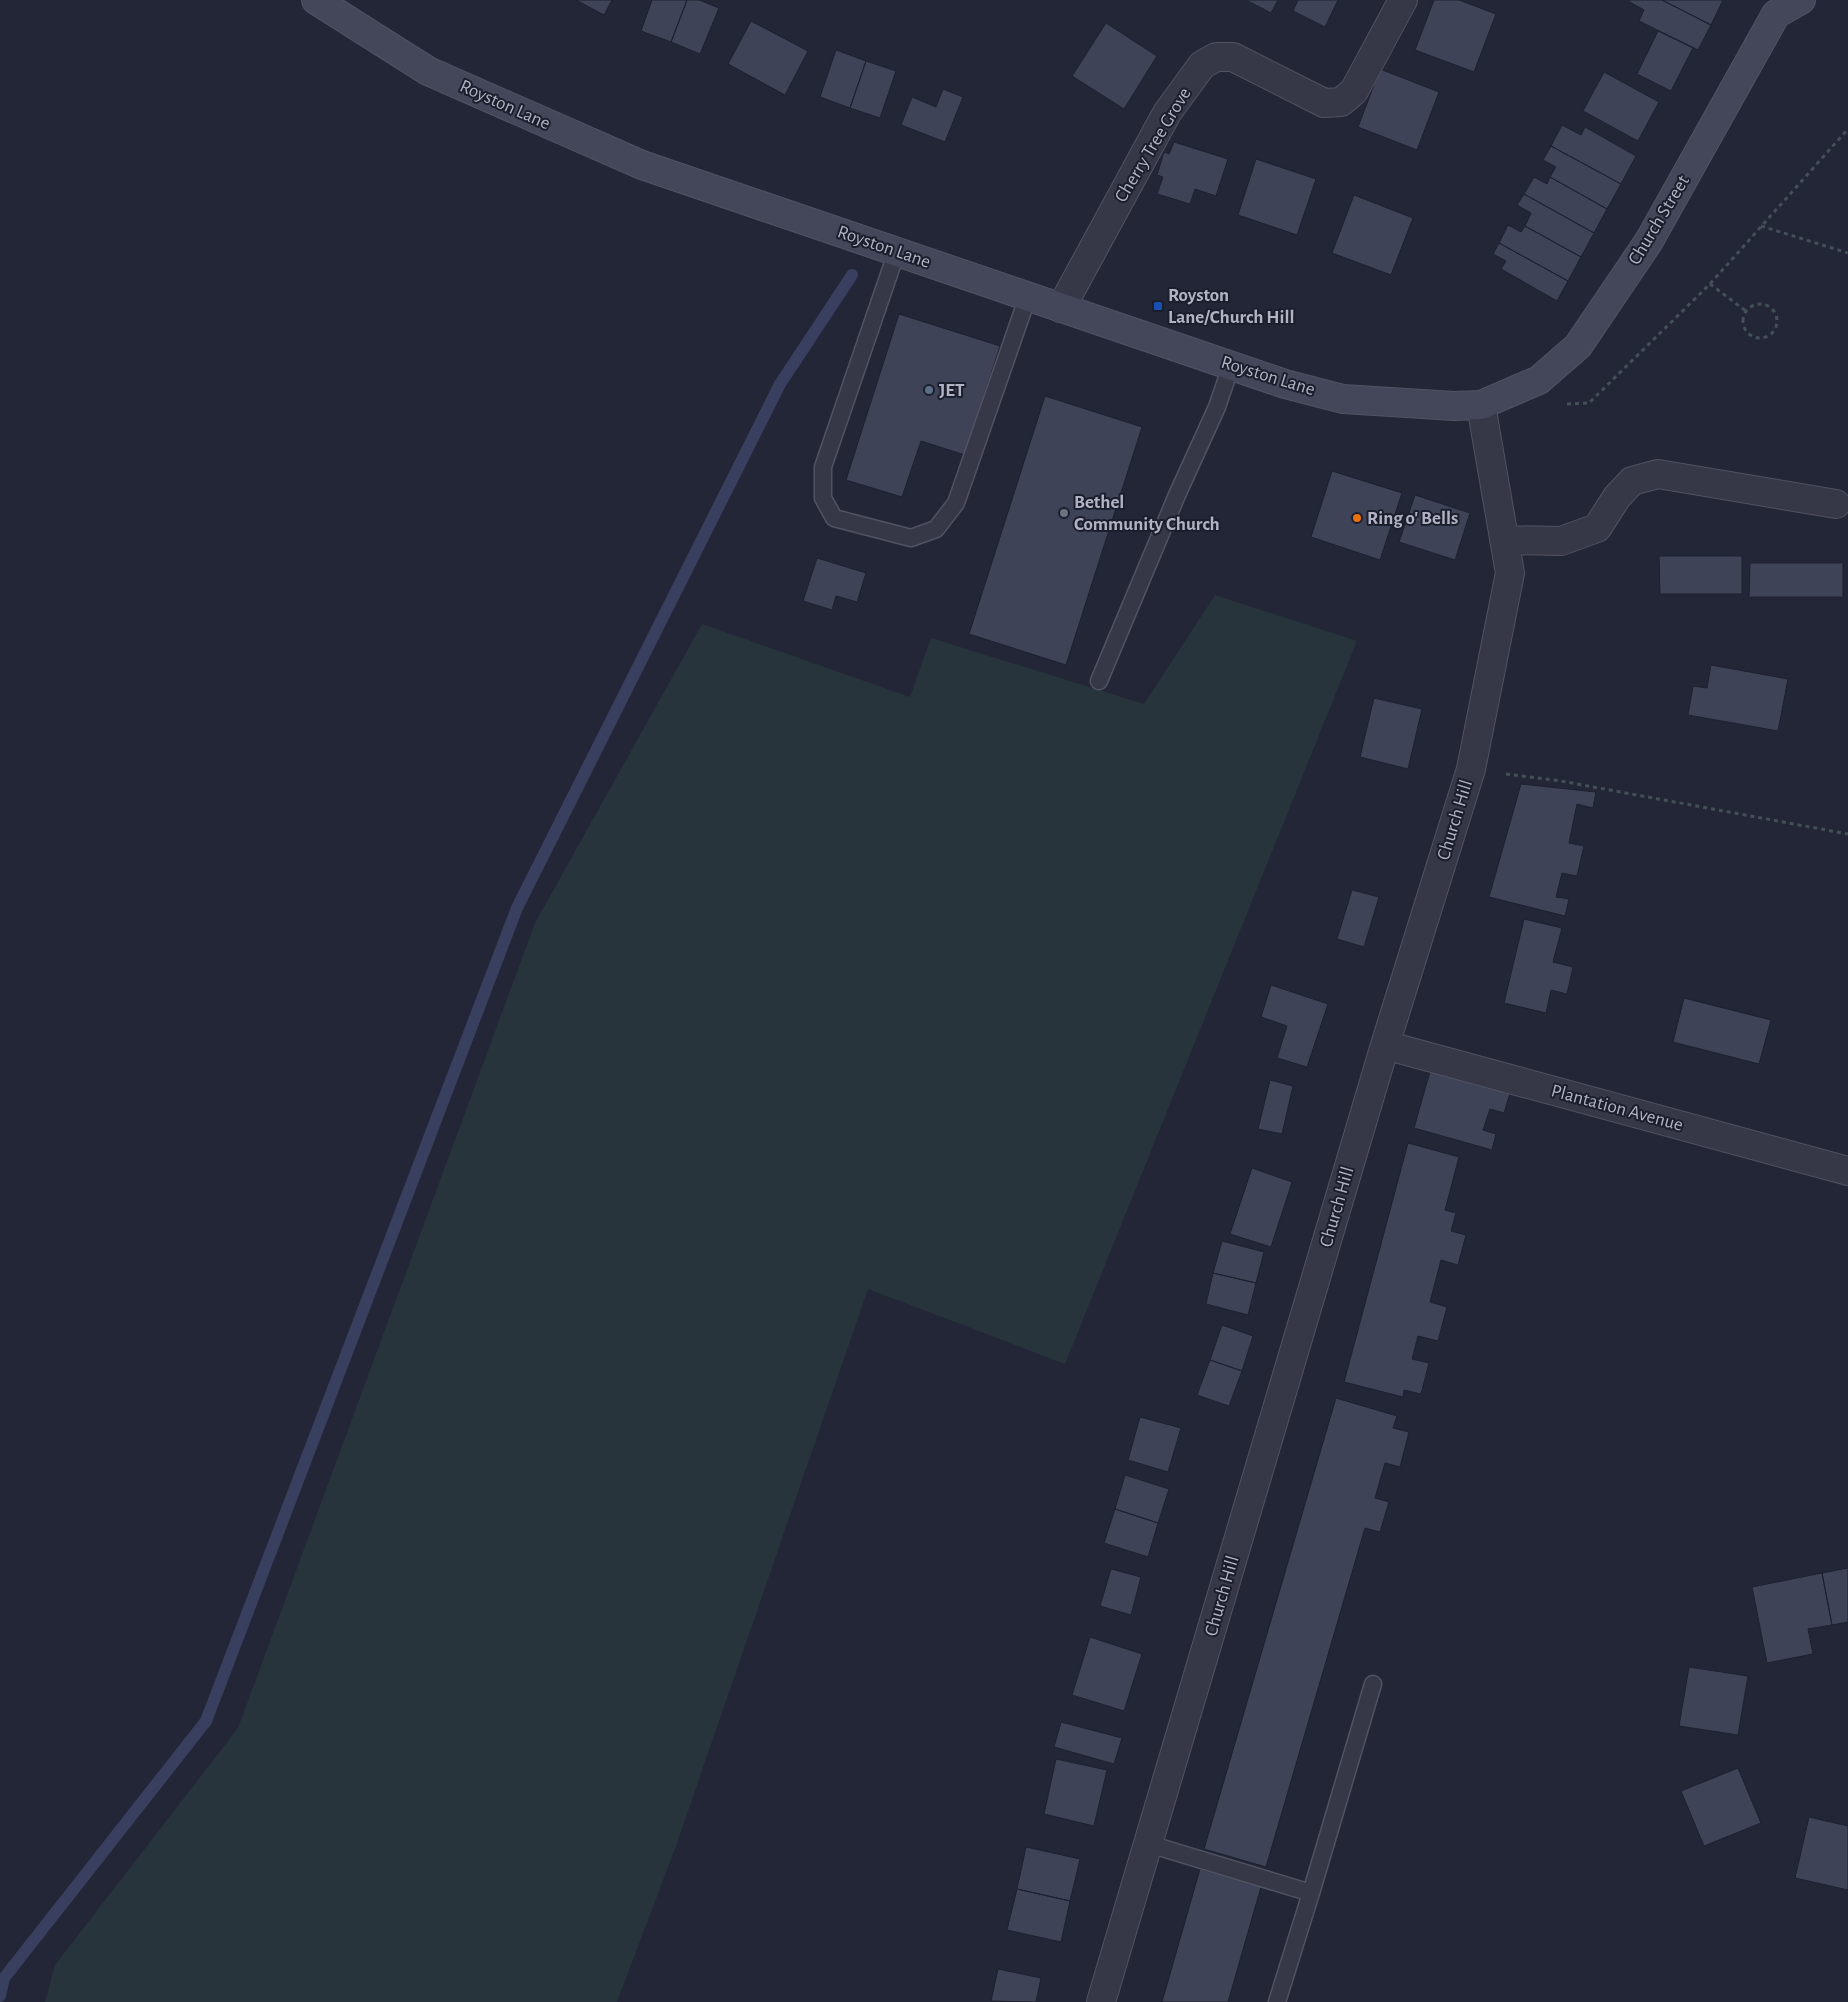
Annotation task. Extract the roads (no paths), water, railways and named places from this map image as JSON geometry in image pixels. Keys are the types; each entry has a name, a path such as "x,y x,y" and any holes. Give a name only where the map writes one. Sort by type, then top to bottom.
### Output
{"main road":[{"name":"Royston Lane","path":"316,0 428,71 633,161 1285,384 1343,399 1409,404 1481,405"},
{"name":"Church Street","path":"1481,405 1538,380 1578,346 1649,241 1776,14 1801,0"}],"street":[{"name":"Cherry Tree Grove","path":"1060,308 1168,113 1202,65 1216,57 1233,56 1324,103 1341,102 1354,91 1403,0"},
{"name":"Church Hill","path":"1101,2002 1385,1044 1470,769 1510,573 1481,405"},
{"path":"1504,540 1561,541 1597,528 1617,497 1632,481 1658,474 1836,504"},
{"name":"Plantation Avenue","path":"1385,1044 1848,1171"}],"lane":[{"path":"897,252 823,467 823,498 834,518 912,538 936,529 956,503 1028,296"},
{"path":"1099,681 1161,532 1217,407 1231,366"},
{"path":"1277,2002 1373,1684"},
{"path":"1149,1844 1311,1893"}],"waterway":[{"path":"0,1996 4,1978 206,1721 517,908 780,384 852,275"}],"place":[{"name":"Royston Lane/Church Hill","path":"1158,306"},
{"name":"JET","path":"929,390"},
{"name":"Bethel Community Church","path":"1064,513"},
{"name":"Ring o' Bells","path":"1357,518"}]}
